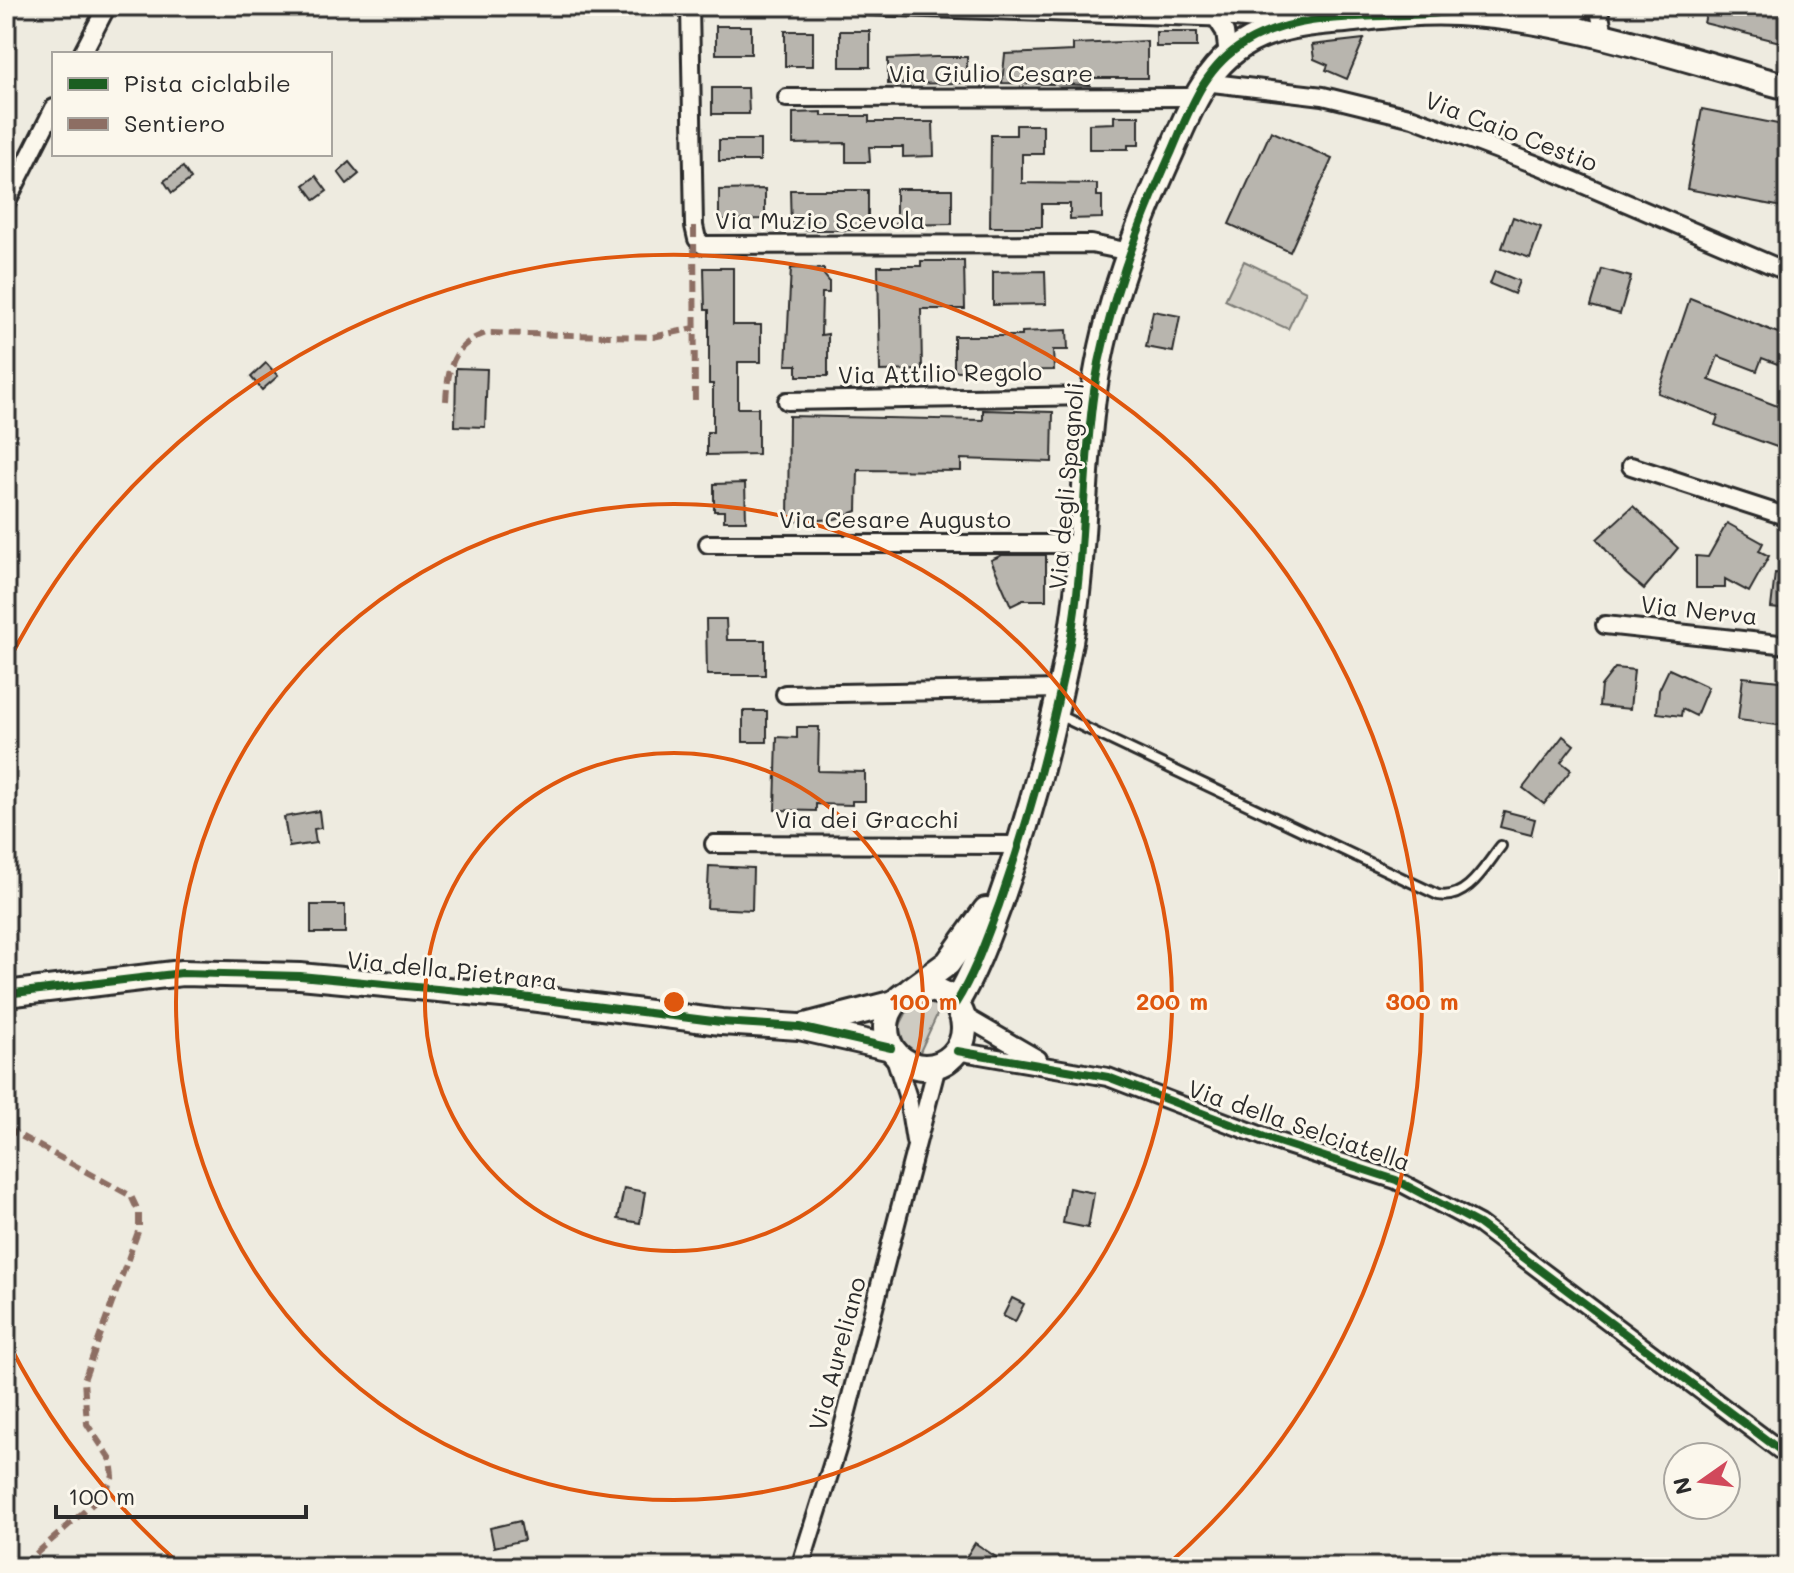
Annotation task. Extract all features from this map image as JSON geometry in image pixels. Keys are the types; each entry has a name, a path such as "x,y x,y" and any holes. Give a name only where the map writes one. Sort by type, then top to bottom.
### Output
{"street":[{"path":"83,52 107,6"},
{"name":"Via Muzio Scevola","path":"690,6 694,226 697,239 703,245 1091,244 1130,252"},
{"path":"864,6 1264,19 1299,25"},
{"name":"Via degli Spagnoli","path":"1016,856 1060,689 1082,544 1094,396 1108,322 1130,252 1200,89 1228,55 1255,38 1299,25 1344,13 1457,13 1481,6"},
{"path":"1457,13 1571,17 1585,6"},
{"path":"1598,6 1605,39"},
{"path":"1547,16 1605,39 1788,87"},
{"path":"1216,18 1225,32 1228,55"},
{"name":"Via Giulio Cesare","path":"787,98 1200,89"},
{"name":"Via Caio Cestio","path":"1200,89 1323,96 1413,118 1540,166 1788,272"},
{"path":"6,203 52,112"},
{"name":"Via Attilio Regolo","path":"787,401 1094,396"},
{"path":"1631,466 1788,517"},
{"name":"Via Cesare Augusto","path":"708,544 1082,544"},
{"name":"Via Nerva","path":"1605,625 1788,645"},
{"path":"785,694 1060,689"},
{"name":"Via dei Gracchi","path":"714,844 1016,856"},
{"path":"959,1009 935,989 902,997 885,1025 892,1050 908,1064 937,1066 957,1051 964,1035 959,1009 1016,856"},
{"name":"Via della Pietrara","path":"799,1027 902,997 948,963 1016,856"},
{"name":"Via della Pietrara","path":"6,994 167,974 236,972 491,994 721,1022 799,1027 892,1050"},
{"name":"Via della Selciatella","path":"959,1009 1054,1067"},
{"name":"Via Aureliano","path":"892,1050 908,1098 916,1151"},
{"name":"Via della Selciatella","path":"957,1051 1121,1081 1275,1141 1385,1176 1449,1205 1788,1456"},
{"name":"Via Aureliano","path":"800,1567 838,1446 937,1066"}],"lane":[{"path":"1055,713 1438,895 1452,896 1464,890 1501,846"}],"shaded area":[{"path":"1244,261 1306,291 1288,329 1225,300"},
{"path":"928,999 942,1004 919,1054 904,1043 899,1027 911,1004"}],"building":[{"path":"1708,6 1766,6 1788,11 1788,44 1704,23"},
{"path":"716,26 751,26 751,54 716,54"},
{"path":"785,31 813,31 813,66 785,66"},
{"path":"840,31 870,31 870,67 840,67"},
{"path":"1156,32 1197,32 1197,47 1156,47"},
{"path":"1364,39 1347,79 1326,70 1328,65 1314,59 1312,45"},
{"path":"1147,41 1147,78 1090,78 1090,85 1002,83 1005,54 1073,51 1073,44"},
{"path":"967,57 967,83 888,84 888,59"},
{"path":"712,88 748,88 749,114 712,114"},
{"path":"1702,109 1788,126 1788,208 1687,189"},
{"path":"822,112 822,116 869,116 869,122 933,122 934,156 903,157 903,147 869,147 870,162 846,162 846,143 793,144 793,113"},
{"path":"1114,116 1139,116 1139,145 1128,145 1128,149 1089,149 1089,124 1114,123"},
{"path":"1016,125 1043,125 1043,154 1022,154 1022,183 1097,184 1097,196 1102,196 1102,218 1070,219 1070,204 1042,204 1042,227 990,227 991,135 1016,135"},
{"path":"1271,131 1332,159 1290,252 1229,224"},
{"path":"719,140 760,140 760,161 719,161"},
{"path":"349,162 359,174 347,184 338,172"},
{"path":"183,167 191,179 172,193 164,181"},
{"path":"316,176 327,191 315,200 304,185"},
{"path":"765,189 765,219 719,220 719,190"},
{"path":"896,189 952,189 952,224 896,225"},
{"path":"790,190 868,190 868,230 791,230"},
{"path":"1513,217 1541,227 1530,258 1502,248"},
{"path":"921,261 964,261 965,309 921,309 922,370 880,371 878,266 921,266"},
{"path":"704,268 733,268 733,325 761,325 761,362 738,362 738,408 758,408 758,454 707,455 707,432 713,432 713,384 709,384 709,310 705,310"},
{"path":"791,268 824,269 829,281 829,293 822,293 821,335 828,334 828,376 797,376 797,365 786,365"},
{"path":"1602,269 1631,277 1620,314 1591,306"},
{"path":"1045,271 1046,304 993,305 993,272"},
{"path":"1495,271 1519,281 1514,294 1490,284"},
{"path":"1690,298 1788,337 1788,368 1762,358 1757,371 1718,356 1709,380 1788,410 1788,451 1715,425 1718,416 1658,393"},
{"path":"1153,311 1180,316 1173,352 1146,347"},
{"path":"1067,330 1068,350 1053,350 1054,370 954,371 954,336 1022,336 1022,332"},
{"path":"266,363 278,376 262,390 251,377"},
{"path":"456,368 487,369 485,427 455,426"},
{"path":"983,410 1053,412 1052,462 961,459 961,471 858,470 857,511 835,519 788,522 789,416 983,420"},
{"path":"745,483 746,521 724,521 724,511 714,511 714,484"},
{"path":"1633,506 1678,548 1644,589 1625,573 1597,539"},
{"path":"1727,523 1763,543 1759,551 1769,556 1749,592 1725,579 1725,588 1696,588 1696,556 1708,557"},
{"path":"1002,555 1046,555 1046,600 1023,600 1011,606 991,560"},
{"path":"1775,573 1788,574 1788,610 1771,608"},
{"path":"706,619 726,619 727,640 765,640 765,675 707,675"},
{"path":"1615,668 1634,670 1630,709 1599,706 1601,686"},
{"path":"1669,669 1708,687 1696,716 1682,709 1681,716 1657,713 1659,690"},
{"path":"1743,677 1788,682 1786,726 1738,720"},
{"path":"743,711 767,711 767,742 743,742"},
{"path":"797,727 819,727 818,771 865,772 865,801 852,801 852,805 816,804 816,811 775,810 777,737 797,738"},
{"path":"1563,736 1574,745 1561,762 1571,770 1544,804 1523,788"},
{"path":"319,811 321,828 314,829 316,843 289,847 284,817"},
{"path":"1504,811 1535,819 1531,835 1500,827"},
{"path":"709,866 753,868 752,910 707,908"},
{"path":"311,905 345,905 345,933 311,933"},
{"path":"624,1188 645,1192 640,1223 618,1219"},
{"path":"1069,1188 1094,1193 1088,1228 1063,1223"},
{"path":"1012,1298 1024,1304 1015,1322 1003,1316"},
{"path":"520,1521 524,1540 494,1547 490,1528"},
{"path":"975,1543 996,1557 989,1567 970,1567 963,1562"}],"marked path":[{"path":"694,226 695,406"},
{"path":"446,401 454,359 466,344 486,333 653,337 695,328"},
{"path":"6,1128 131,1196 139,1213 139,1229 84,1380 87,1424 111,1460 113,1476 105,1493 21,1567"}],"cycle path":[{"path":"956,1003 980,955 1010,873 1056,710 1075,611 1094,391 1115,298 1135,239 1192,105 1219,64 1245,43 1272,30 1331,19 1452,12 1481,6"},
{"path":"6,994 182,973 300,976 522,997 721,1022 799,1027 891,1048"},
{"path":"957,1051 1108,1077 1275,1141 1396,1180 1479,1224 1788,1456"}]}
